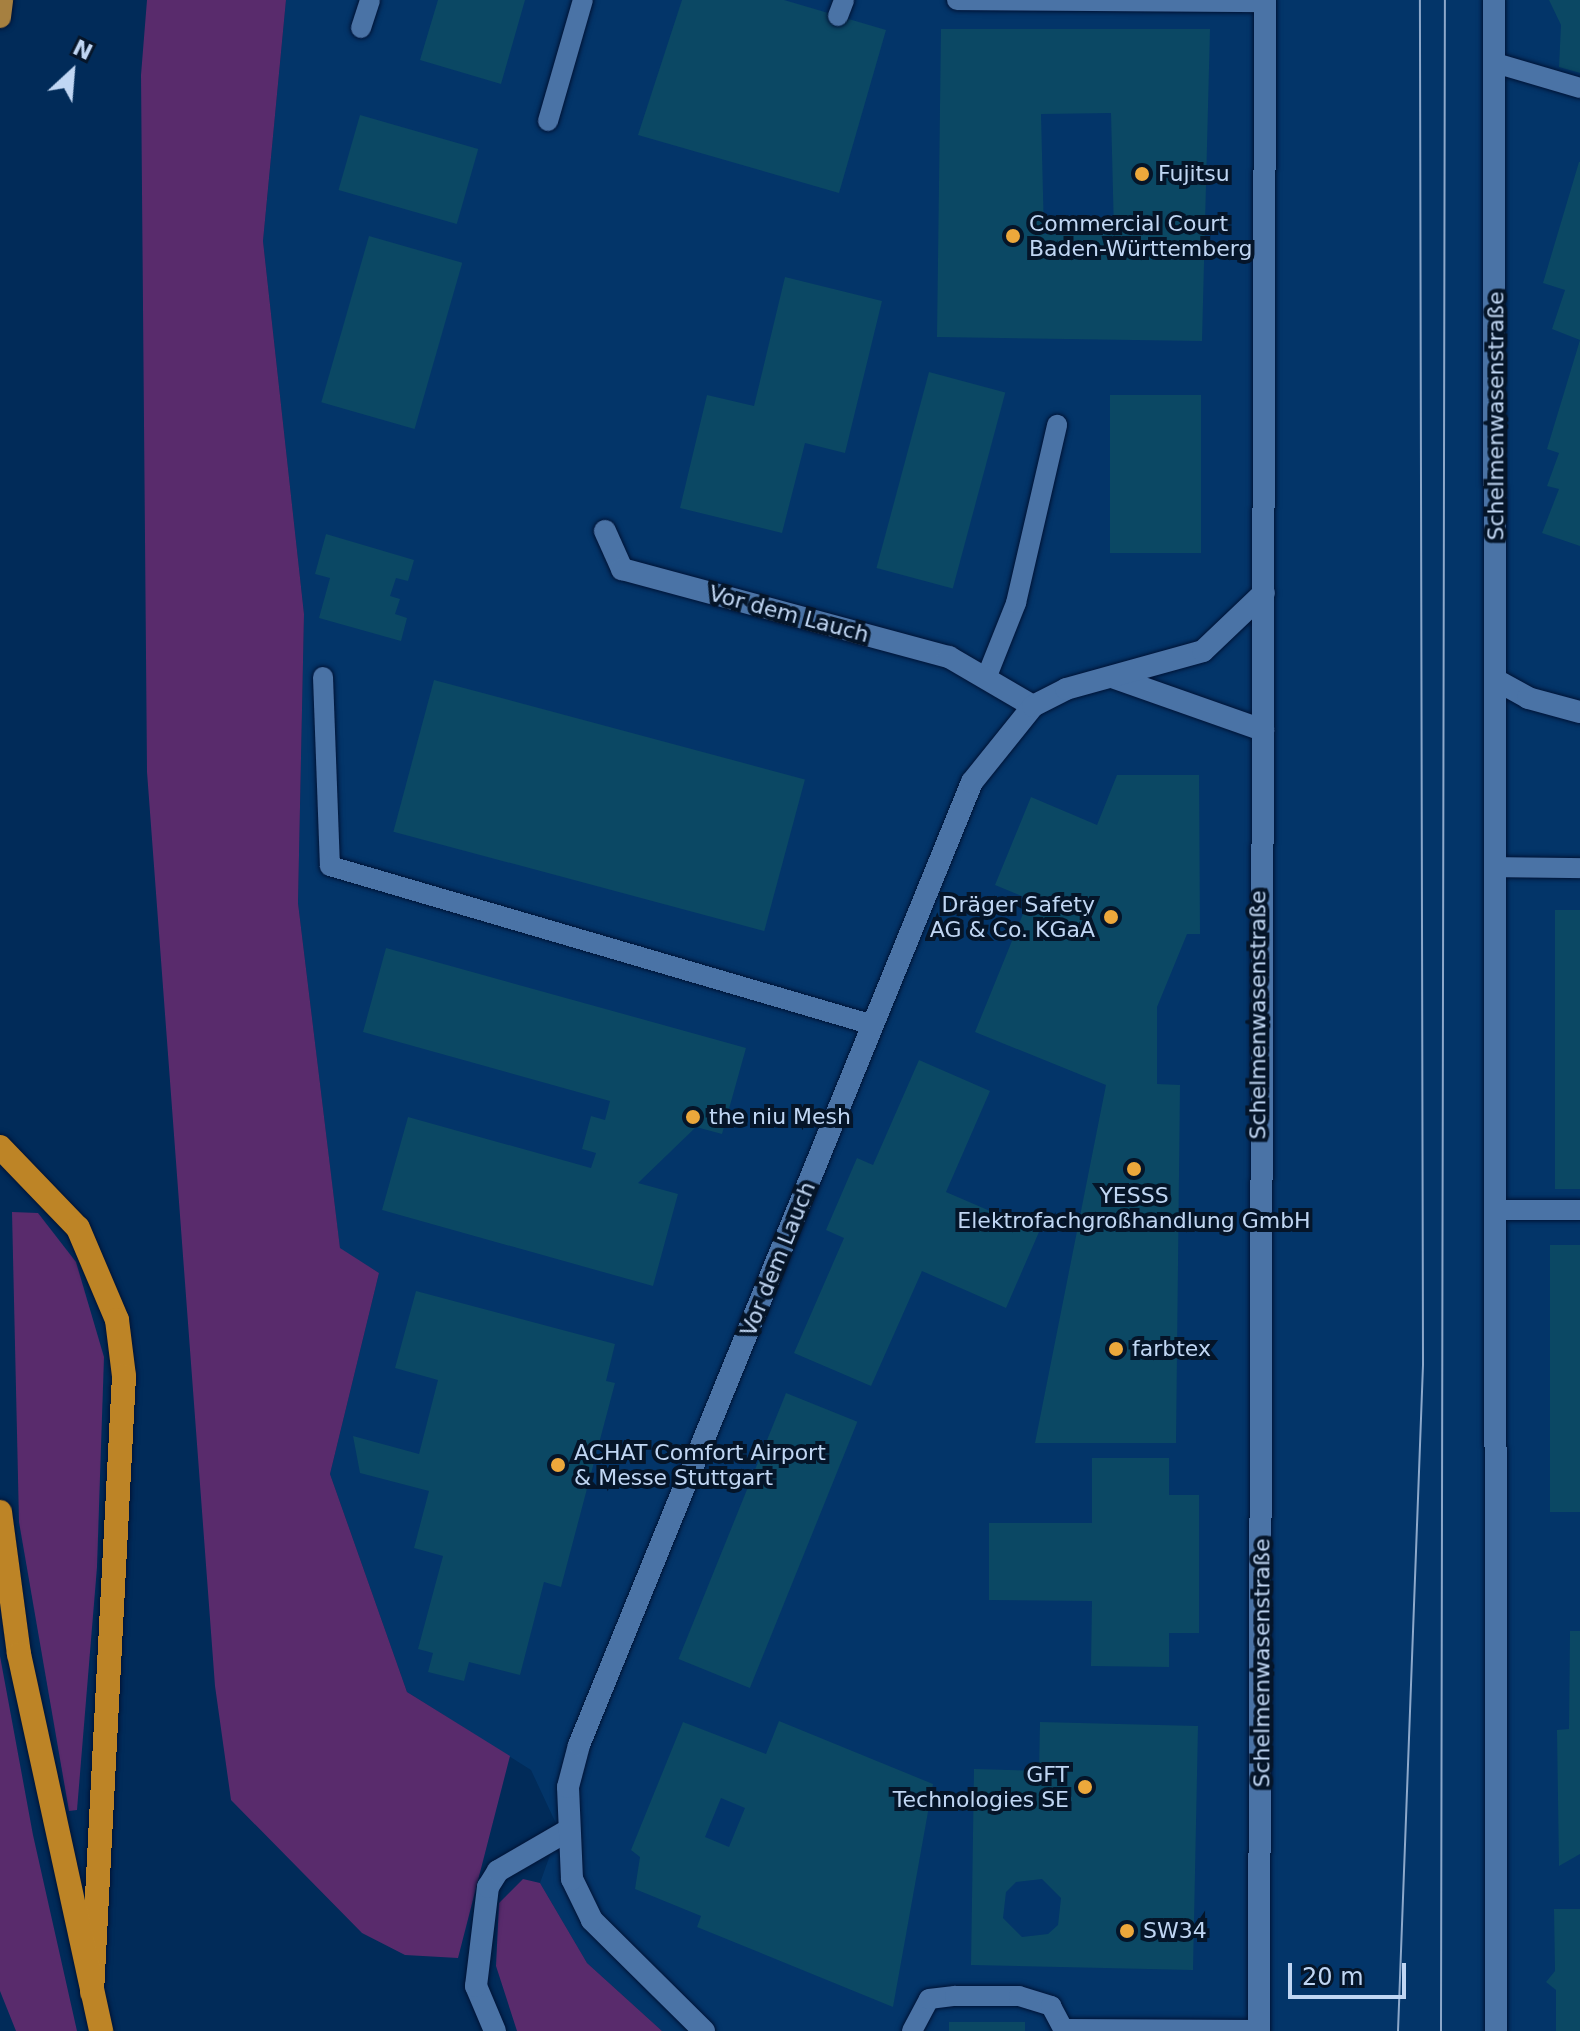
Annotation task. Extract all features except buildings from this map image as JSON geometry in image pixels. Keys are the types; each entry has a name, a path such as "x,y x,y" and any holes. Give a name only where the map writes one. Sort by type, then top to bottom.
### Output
{"highway":[{"path":"0,17 2,0"},
{"path":"0,1147 54,1196 100,1269 124,1376 92,1992"},
{"path":"0,1512 19,1654 101,2031"}],"street":[{"name":"Schelmenwasenstraße","path":"1494,0 1496,2031"},
{"name":"Schelmenwasenstraße","path":"1259,2030 1265,1"},
{"name":"Vor dem Lauch","path":"605,531 622,569 949,657 987,676 1033,706 972,782 579,1745 567,1831 572,1879 592,1920 704,2031"},
{"path":"1033,706 1114,677 1203,651 1264,593"},
{"path":"1114,677 1263,730"},
{"path":"1496,680 1528,698 1580,712"},
{"path":"495,2031 476,1986 488,1887 498,1871 567,1831"}],"lane":[{"path":"361,28 370,0"},
{"path":"548,121 583,0"},
{"path":"957,0 1265,1"},
{"path":"1495,63 1580,88"},
{"path":"987,676 1016,603 1057,425"},
{"path":"323,677 330,866 873,1025"},
{"path":"1496,867 1580,868"},
{"path":"1497,1210 1580,1210"},
{"path":"912,2031 929,1999 955,1996 1019,1996 1051,2006 1063,2029 1259,2030"}],"shaded area":[{"path":"147,0 286,0 263,241 304,614 298,903 340,1248 379,1273 330,1474 407,1692 510,1756 458,1958 405,1955 362,1933 231,1800 215,1686 147,772 141,75"},
{"path":"286,0 1580,0 1580,2031 662,2031 587,1963 540,1883 559,1830 531,1770 407,1692 330,1474 379,1273 340,1249 298,903 304,614 263,241"},
{"path":"12,1212 38,1213 76,1262 104,1357 97,1567 77,1810 69,1811 19,1522"},
{"path":"0,1656 33,1835 77,2031 16,2031 0,1991"},
{"path":"523,1879 540,1883 587,1963 662,2031 517,2031 496,1966 499,1903"}],"tram line":[{"path":"1398,2031 1423,1365 1420,0"},
{"path":"1441,2031 1445,0"}],"place":[{"name":"Fujitsu","path":"1142,174"},
{"name":"Commercial Court Baden-Württemberg","path":"1013,236"},
{"name":"Dräger Safety AG & Co. KGaA","path":"1111,917"},
{"name":"the niu Mesh","path":"693,1117"},
{"name":"YESSS Elektrofachgroßhandlung GmbH","path":"1134,1169"},
{"name":"farbtex","path":"1116,1349"},
{"name":"ACHAT Comfort Airport & Messe Stuttgart","path":"558,1465"},
{"name":"GFT Technologies SE","path":"1085,1787"},
{"name":"SW34","path":"1127,1931"}]}
